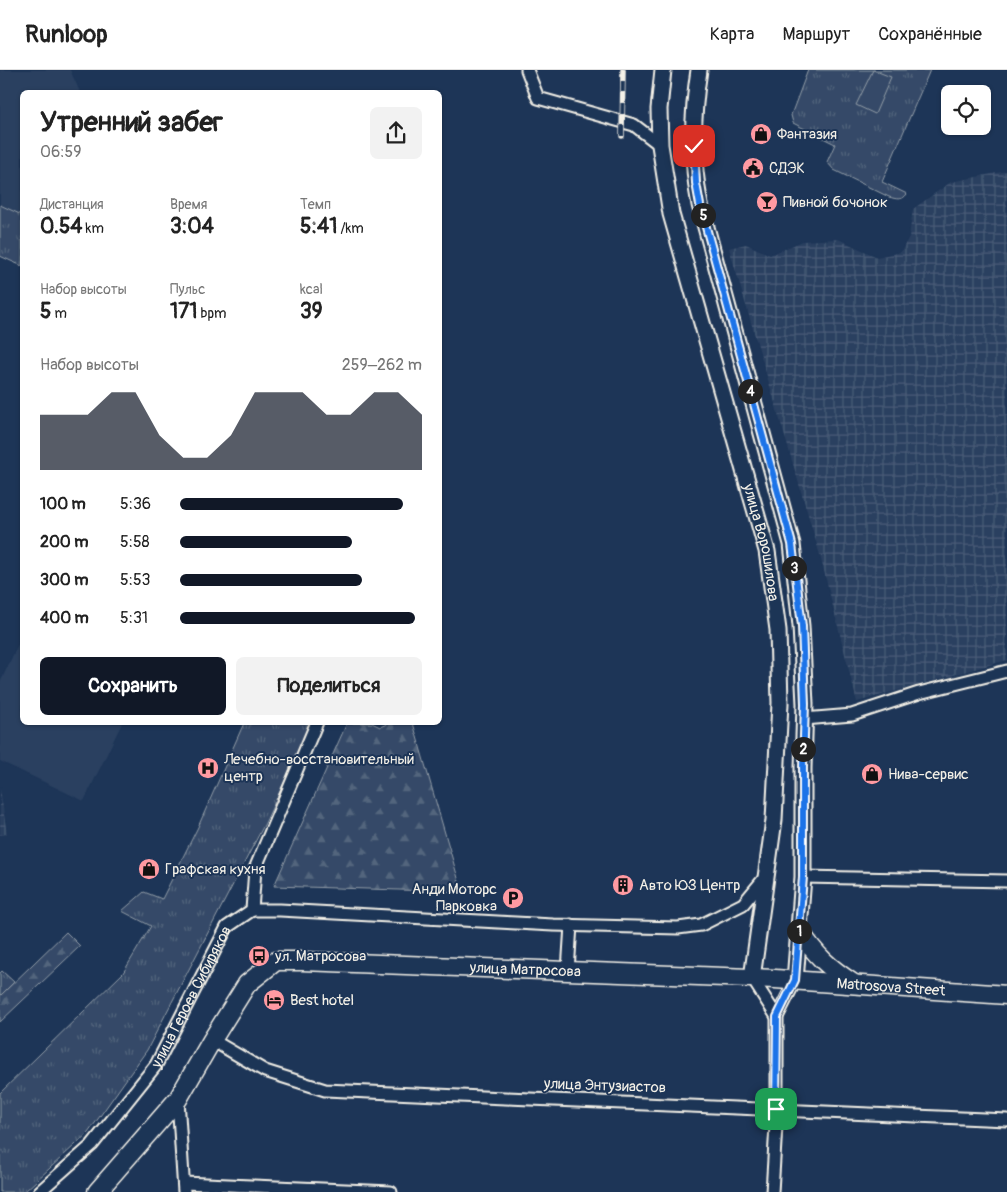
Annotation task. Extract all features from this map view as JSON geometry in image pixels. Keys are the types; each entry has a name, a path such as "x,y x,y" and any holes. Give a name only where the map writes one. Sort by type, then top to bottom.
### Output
{"highway":[{"path":"799,930 813,951 834,971 854,984"},
{"name":"улица Матросова","path":"212,1040 247,984 276,962 302,961 752,978"},
{"name":"Matrosova Street","path":"752,978 1007,995"},
{"path":"97,1192 178,1099 212,1040"}],"main road":[{"name":"улица Ворошилова","path":"663,70 659,109 660,145 670,214 767,551 778,630 780,703 774,820 752,978"},
{"name":"улица Ворошилова","path":"699,70 694,109 696,183 700,205 792,544 802,626 804,719 803,877 795,980"}],"street":[{"path":"527,70 538,98 634,125 660,145"},
{"path":"804,719 852,715 919,693 1007,671"},
{"path":"316,725 254,869 252,910 571,925 678,928 701,925 743,904 767,875"},
{"path":"803,877 1007,881"},
{"name":"улица Героев Сибиряков","path":"39,1192 92,1145 156,1065 227,927 252,910"},
{"path":"568,971 571,925"},
{"path":"752,978 777,1017"},
{"name":"улица Ворошилова","path":"772,1192 776,1109 777,1017 795,980"},
{"name":"улица Энтузиастов","path":"212,1040 265,1071 325,1090 1007,1120"},
{"path":"178,1099 184,1188 391,1192"}],"shaded area":[{"path":"0,70 70,70 79,90 20,90 20,214 0,205"},
{"path":"1007,171 1007,660 857,702 820,555 729,248 746,244 770,255 803,241 838,239 877,257 901,252 909,237 913,209 951,182"},
{"path":"20,640 20,725 121,725 84,801 0,761 0,683"},
{"path":"0,788 7,834 0,835"}],"green space":[{"path":"808,70 930,70 882,182 907,194 903,198 889,197 834,170 827,162 835,144 793,123 791,115"},
{"path":"873,70 891,77 875,114 856,105"},
{"path":"0,205 20,214 20,265 0,256"},
{"path":"243,725 311,725 265,823 147,1050 88,1133 24,1192 0,1192 0,1093 123,973 151,926 122,911 144,892 162,899 198,827"},
{"path":"346,725 376,725 380,727 384,725 414,725 462,892 274,886"},
{"path":"66,932 80,946 0,1022 0,996"},
{"path":"2,971 14,982 0,996 0,973"}],"railway":[{"path":"622,136 623,70"}],"place":[{"name":"Фантазия","path":"761,134"},
{"name":"СДЭК","path":"753,168"},
{"name":"Пивной бочонок","path":"767,202"},
{"name":"Лечебно-восстановительный центр","path":"208,768"},
{"name":"Нива-сервис","path":"872,774"},
{"name":"Графская кухня","path":"149,869"},
{"name":"Авто ЮЗ Центр","path":"623,885"},
{"name":"Анди Моторс Парковка","path":"513,898"},
{"name":"ул. Матросова","path":"259,956"},
{"name":"Best hotel","path":"274,1000"}],"route":[{"path":"694,146 696,183 700,205 792,544 802,626 805,704 802,822 803,877 795,980 777,1017 776,1109"}]}
